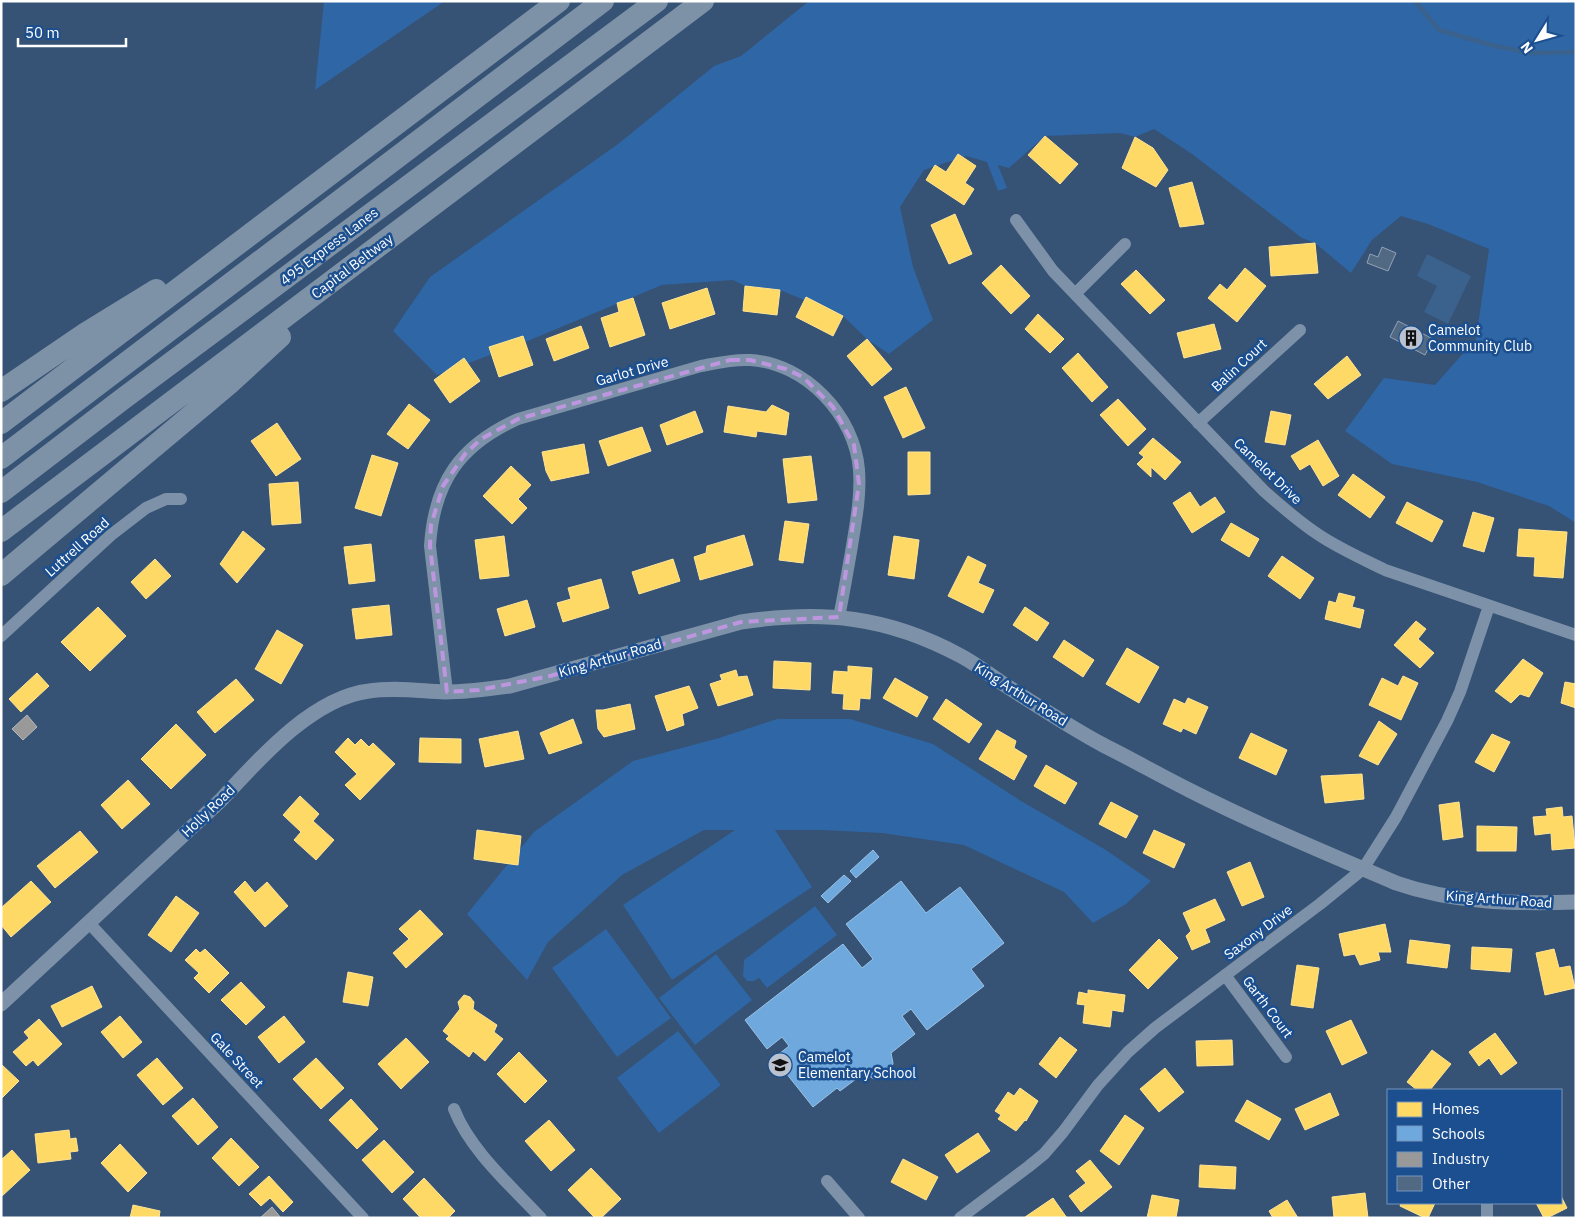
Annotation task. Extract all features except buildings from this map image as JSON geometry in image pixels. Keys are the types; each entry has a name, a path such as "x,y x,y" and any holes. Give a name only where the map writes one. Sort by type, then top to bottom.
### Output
{"highway":[{"path":"1,423 559,1"},
{"name":"495 Express Lanes","path":"1,458 603,1"},
{"name":"495 Express Lanes","path":"1,492 124,398 657,1"},
{"name":"Capital Beltway","path":"1,531 703,1"},
{"path":"1,391 86,333 277,214"},
{"path":"1,574 231,382 401,230"}],"street":[{"name":"Camelot Drive","path":"1016,220 1053,271 1264,491 1292,516 1320,536 1385,570 1576,635"},
{"path":"1075,294 1126,244"},
{"name":"Balin Court","path":"1198,423 1300,330"},
{"name":"Garlot Drive","path":"447,692 430,546 431,525 443,486 465,454 498,428 518,419 730,360 769,362 786,368 803,378 833,406 845,425 854,445 859,468 859,484 856,517 840,617"},
{"name":"Luttrell Road","path":"1,636 111,535 146,508 166,499 181,499"},
{"name":"Saxony Drive","path":"960,1218 1044,1154 1098,1085 1128,1052 1155,1028 1364,869 1396,817 1448,721 1460,692 1489,606"},
{"name":"King Arthur Road","path":"447,692 510,686 741,622 772,617 800,616 840,617 868,621 903,630 933,642 962,657 1043,709 1119,753 1189,790 1410,888 1444,896 1478,900 1576,902"},
{"name":"Holly Road","path":"1,1004 221,800 285,736 317,711 338,699 368,691 387,689 447,692"},
{"name":"Gale Street","path":"89,923 363,1218"},
{"name":"Garth Court","path":"1225,975 1286,1057"},
{"path":"454,1109 460,1125 476,1148 541,1218"},
{"path":"827,1181 859,1218"},
{"path":"1487,1204 1487,1218"}],"highlighted area":[{"path":"730,360 750,360 786,369 803,377 833,407 854,445 859,484 839,617 741,622 550,676 479,690 447,692 430,546 431,525 443,486 465,454 481,439 518,419"}],"shaded area":[{"path":"324,1 445,1 315,90"},
{"path":"809,1 1576,1 1576,523 1549,506 1477,482 1392,464 1345,431 1384,378 1435,385 1476,339 1489,249 1428,224 1401,216 1372,240 1351,273 1315,243 1302,238 1192,154 1154,129 1135,137 1120,133 1045,136 1009,168 998,165 1007,188 998,191 987,162 966,156 924,170 900,207 913,267 933,320 889,354 867,339 843,316 780,290 745,286 733,280 662,285 530,340 437,375 393,331 430,277 618,144 714,66 741,56"},
{"path":"1427,254 1471,276 1448,324 1424,312 1437,286 1417,276"},
{"path":"777,719 850,719 933,744 1021,801 1106,850 1151,881 1126,904 1093,923 1064,892 964,845 882,833 775,830 812,887 672,980 623,905 735,830 704,830 622,875 548,942 527,980 467,914 534,832 633,761 719,738"},
{"path":"815,906 837,935 767,988 759,978 754,981 747,981 743,976 744,960"},
{"path":"606,929 671,1018 617,1057 552,968"},
{"path":"716,954 752,1000 695,1045 659,998"},
{"path":"678,1031 721,1085 659,1133 617,1078"}],"waterway":[{"path":"1415,1 1439,30 1495,46 1532,53 1576,52"}],"place":[{"name":"Camelot Community Club","path":"1411,338"},
{"name":"Camelot Elementary School","path":"780,1065"}]}
